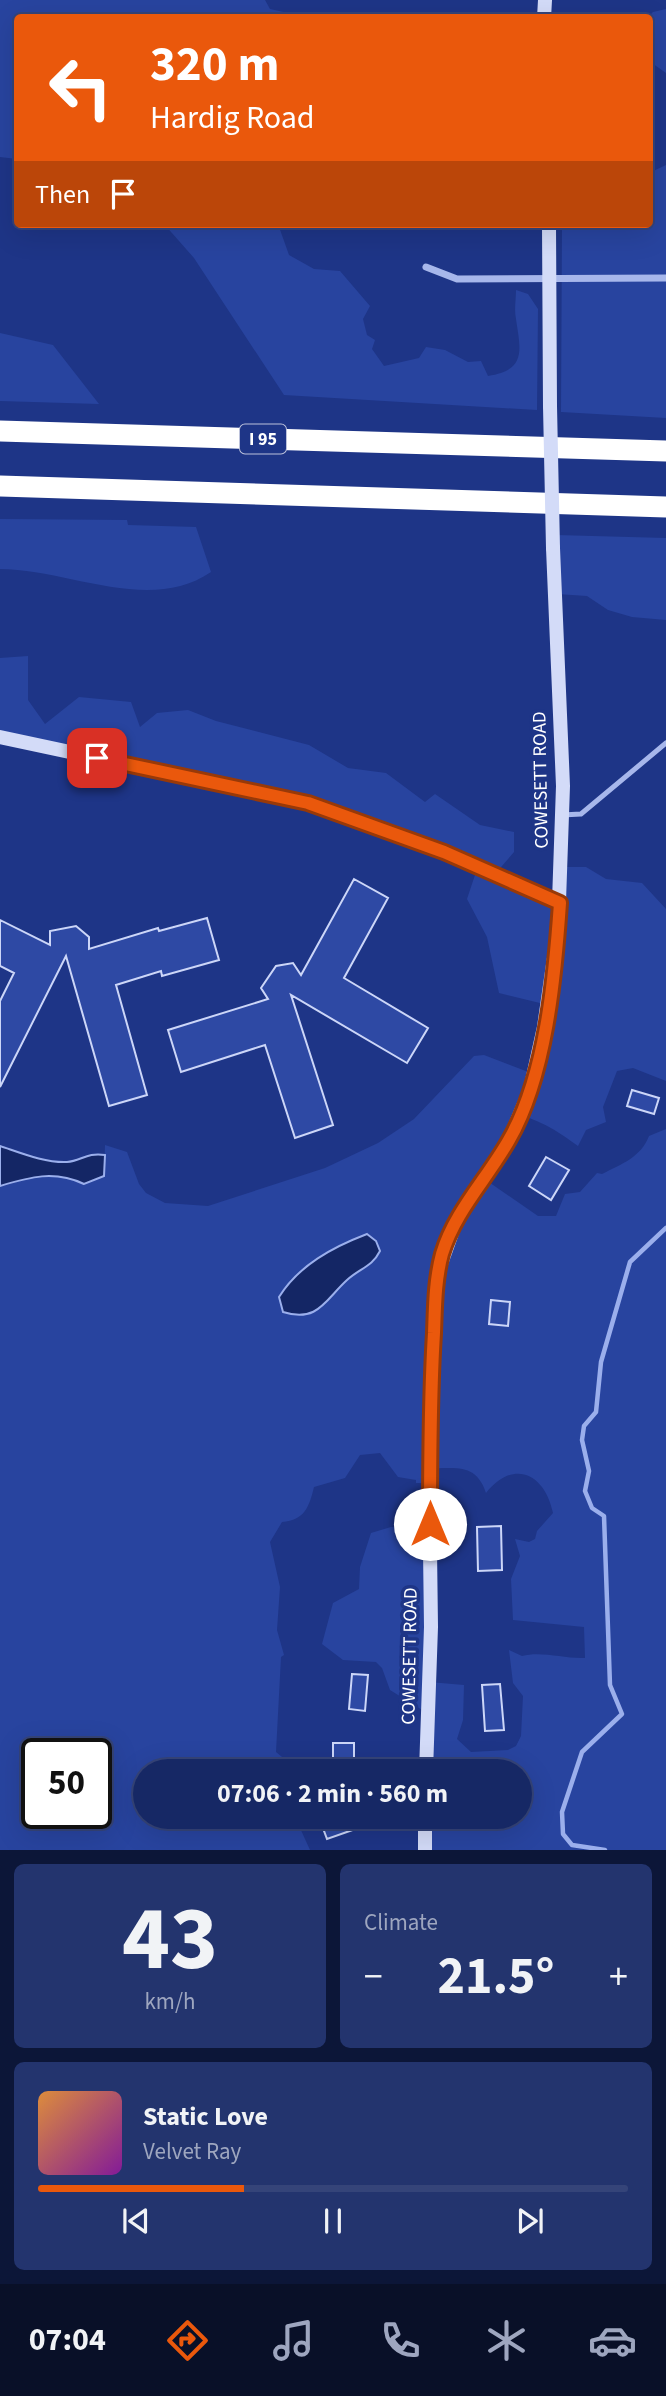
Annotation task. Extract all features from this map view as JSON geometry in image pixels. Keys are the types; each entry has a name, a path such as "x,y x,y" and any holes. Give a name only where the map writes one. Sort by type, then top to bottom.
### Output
{"highway":[{"name":"I 95","path":"0,431 666,451"},
{"path":"0,486 666,506"}],"main road":[{"name":"COWESETT ROAD","path":"426,1759 431,1627 429,1472 438,1272 449,1236 467,1202 509,1140 530,1090 544,1027 560,903 562,816 553,548 548,228"},
{"path":"0,737 308,803 436,849 560,903"},
{"path":"425,1829 425,1850"}],"street":[{"path":"426,267 457,279 666,278"}],"lane":[{"path":"562,816 581,814 666,743"}],"shaded area":[{"path":"0,0 265,0 270,9 288,13 14,14 14,159 0,157"},
{"path":"666,9 666,73 653,64 653,12"},
{"path":"666,165 666,418 561,412 562,228 653,228 653,171"},
{"path":"168,228 279,228 289,255 314,269 340,271 370,306 363,319 367,335 375,340 372,349 384,366 419,358 426,347 445,350 468,362 481,361 488,376 510,369 518,356 519,348 515,312 516,290 528,294 538,309 537,410 284,395 194,258"},
{"path":"0,333 53,345 99,404 0,401"},
{"path":"0,519 127,520 128,525 196,527 211,572 187,584 162,589 135,590 0,569"},
{"path":"556,535 666,538 666,620 632,617 608,610 587,596 557,594"},
{"path":"28,656 28,700 45,724 79,697 131,702 140,727 157,713 188,710 216,721 309,745 348,768 386,773 425,802 435,794 480,825 514,832 514,852 495,874 548,898 559,892 560,867 586,867 606,879 642,883 666,909 666,1081 633,1068 617,1071 603,1107 606,1122 586,1130 578,1146 551,1128 521,1115 483,1178 538,1216 556,1216 565,1194 580,1192 597,1173 602,1174 630,1159 646,1143 649,1136 666,1129 666,1850 429,1850 429,1829 532,1829 532,1759 429,1759 427,1713 390,1690 382,1668 376,1662 343,1660 322,1644 333,1603 359,1589 360,1567 371,1533 391,1527 428,1529 429,1682 464,1685 463,1720 457,1739 471,1752 508,1750 516,1746 521,1736 523,1696 513,1683 509,1650 522,1656 537,1654 585,1658 584,1627 513,1620 511,1579 520,1556 515,1539 529,1542 535,1539 537,1531 553,1513 543,1488 536,1480 527,1475 507,1476 486,1493 482,1483 471,1472 457,1468 430,1468 427,1483 416,1483 416,1480 398,1477 380,1453 360,1455 345,1478 314,1487 305,1511 290,1521 282,1522 270,1542 280,1587 277,1630 284,1655 281,1657 276,1752 284,1759 133,1759 133,1829 300,1829 310,1850 0,1850 0,1187 42,1176 62,1177 84,1184 104,1176 105,1145 127,1152 139,1184 146,1193 165,1203 208,1206 325,1168 378,1143 414,1119 474,1056 484,1055 531,1073 544,1004 499,993 487,937 467,899 477,869 375,826 0,737 0,658"},
{"path":"0,1146 59,1162 105,1155 104,1176 84,1184 62,1177 42,1176 0,1186"},
{"path":"367,1234 376,1241 380,1251 373,1261 347,1280 313,1312 295,1315 283,1312 279,1297 296,1275 329,1251"}],"building":[{"path":"354,879 388,898 344,978 428,1028 407,1063 291,995 333,1125 295,1138 265,1045 181,1072 168,1030 268,999 261,988 276,966 293,963 301,975"},
{"path":"207,918 219,960 162,976 161,971 116,985 147,1095 109,1106 66,956 0,1087 0,1001 14,973 0,966 0,920 50,945 50,931 76,926 89,937 89,949 158,928 159,931"},
{"path":"632,1090 659,1098 654,1114 627,1106"},
{"path":"546,1157 569,1170 551,1200 529,1186"},
{"path":"491,1300 510,1302 508,1326 489,1324"},
{"path":"501,1526 502,1570 478,1571 477,1527"},
{"path":"352,1674 368,1675 365,1711 349,1709"},
{"path":"500,1684 504,1730 485,1731 482,1685"},
{"path":"333,1743 354,1743 354,1759 333,1759"},
{"path":"323,1829 356,1829 327,1839"}],"waterway":[{"path":"605,1850 572,1845 563,1834 562,1812 582,1752 622,1714 610,1685 604,1516 592,1508 585,1491 589,1471 582,1440 584,1426 596,1412 601,1362 630,1262 666,1228"}],"route":[{"path":"97,758 308,803 444,852 560,903 544,1027 530,1090 509,1140 467,1202 449,1236 438,1272 432,1361 430,1524"}]}
